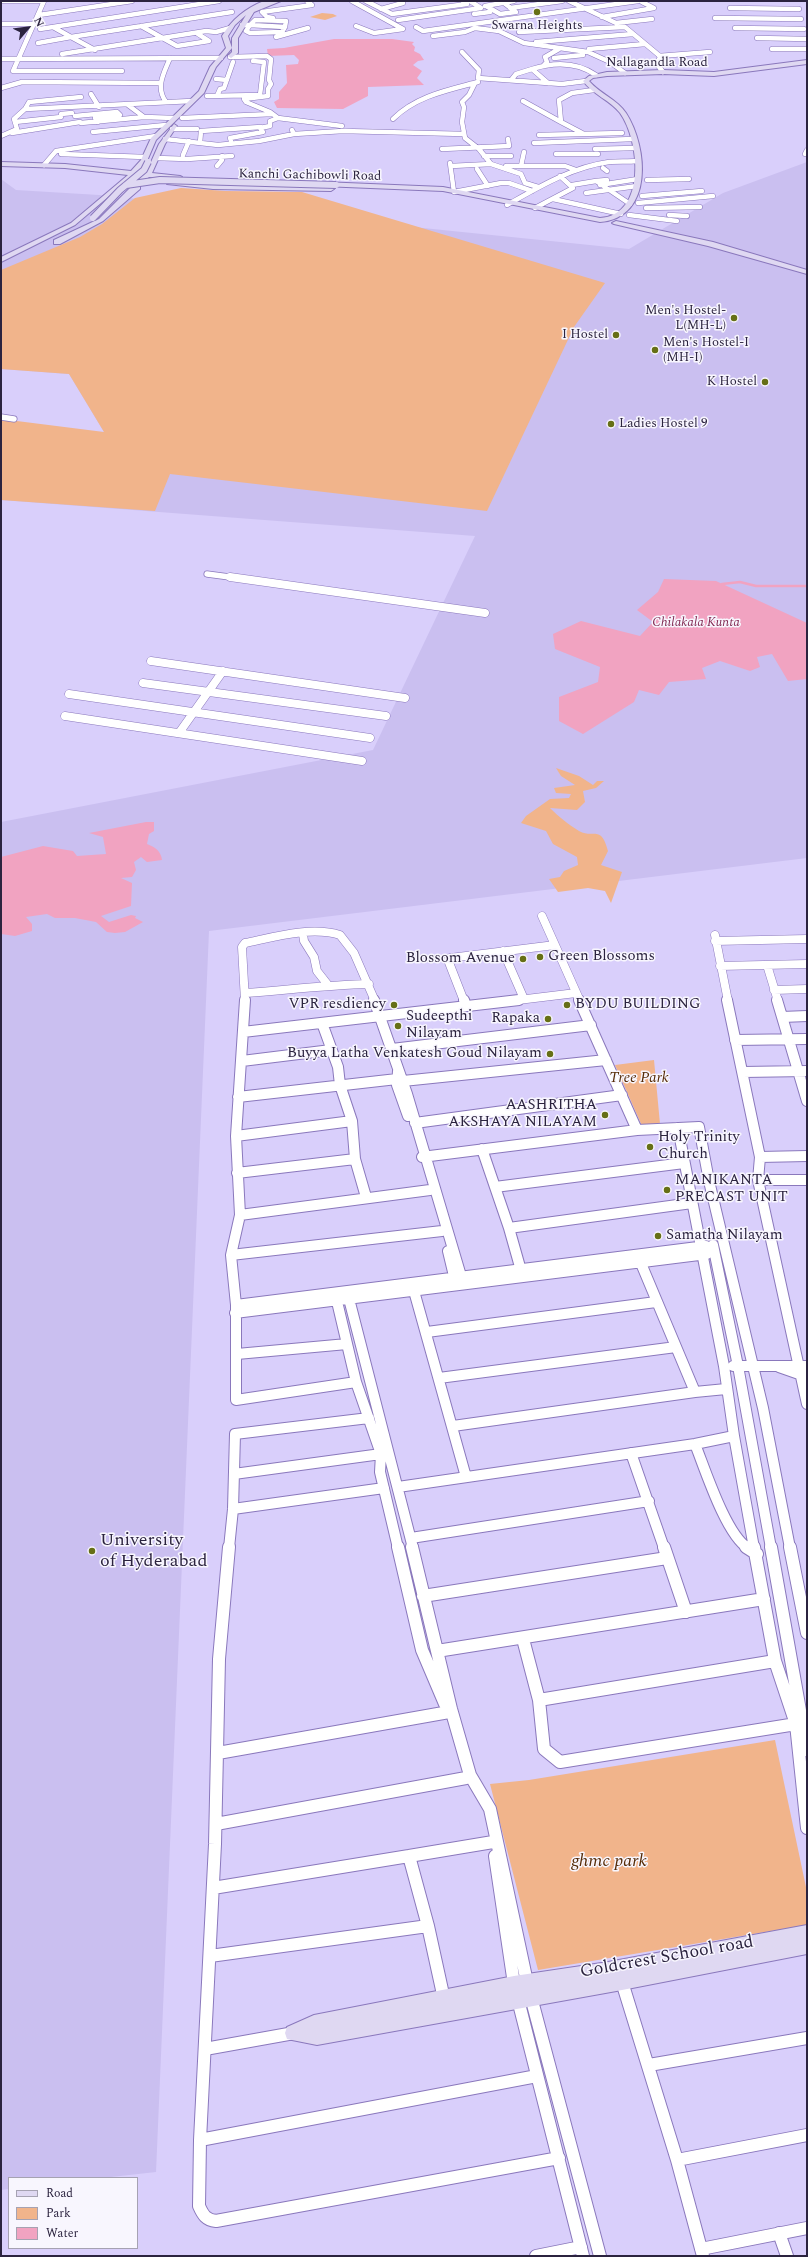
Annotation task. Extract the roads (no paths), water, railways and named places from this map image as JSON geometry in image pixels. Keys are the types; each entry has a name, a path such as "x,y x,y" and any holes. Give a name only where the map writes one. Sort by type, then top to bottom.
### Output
{"main road":[{"path":"224,66 229,48 225,36 229,29 247,10 269,1"},
{"path":"1,260 34,245 73,224 131,175 147,160 170,123 182,118 207,96 224,66 235,54 237,35 242,25 252,12 278,1"},
{"name":"Nallagandla Road","path":"634,205 640,171 631,136 621,108 596,93 586,81 589,77 596,75 625,73 666,72 714,74 807,63"},
{"name":"Nallagandla Road","path":"616,223 625,216 643,193 647,180 646,164 634,122 621,108 598,88 596,80 629,76 729,76 807,63"},
{"path":"212,69 224,66"},
{"path":"212,69 224,66"},
{"path":"34,245 58,237 93,218 126,185 144,170 156,136 202,92 212,69"},
{"path":"1,266 101,220 131,192 144,177 156,158 165,139 170,123"},
{"name":"Kanchi Gachibowli Road","path":"1,164 44,165 131,175 173,184 213,187 426,191 608,220"},
{"name":"Kanchi Gachibowli Road","path":"1,168 71,170 131,175"},
{"name":"Kanchi Gachibowli Road","path":"144,177 336,185 408,186 454,192 602,223 616,223 710,244 807,273"},
{"path":"126,185 160,180 213,183 336,185"},
{"path":"131,192 146,185 173,184"},
{"name":"Nallagandla Road","path":"608,220 625,216"},
{"name":"Goldcrest School road","path":"522,1991 608,1970 807,1933"},
{"name":"Goldcrest School road","path":"522,1991 622,1982 807,1946"},
{"path":"294,2033 314,2024 444,1999 522,1991"},
{"path":"294,2033 317,2036 522,1991"}],"street":[{"path":"1,1 40,1"},
{"path":"44,1 20,59 13,71 122,71"},
{"path":"39,15 132,1"},
{"path":"40,30 219,1"},
{"path":"296,1 303,5"},
{"path":"284,18 272,18 262,13 267,10 312,5 307,1"},
{"path":"352,1 402,29 374,33 356,26"},
{"path":"368,2 375,1"},
{"path":"368,2 392,14 467,4 463,1"},
{"path":"398,20 481,8 470,1"},
{"path":"476,1 500,14 516,12 504,3"},
{"path":"485,6 514,1"},
{"path":"510,8 562,1"},
{"path":"569,1 619,24 652,19"},
{"path":"592,1 602,6"},
{"path":"598,1 608,5"},
{"path":"471,25 463,20 414,28 423,31 471,25 642,1"},
{"path":"511,19 525,20 608,5 642,1 654,8 602,17"},
{"path":"764,1 766,9"},
{"path":"381,9 401,2 417,11"},
{"path":"433,4 443,7"},
{"path":"102,5 109,9"},
{"path":"189,6 195,9"},
{"path":"730,8 766,9 798,7 807,38 757,38"},
{"path":"202,12 208,16"},
{"path":"38,43 232,12"},
{"path":"406,24 490,12"},
{"path":"116,13 123,16 125,21 138,21 141,26 177,46 209,41 198,34"},
{"path":"450,13 456,16"},
{"path":"715,18 801,19"},
{"path":"1,24 35,24"},
{"path":"242,25 249,25 285,27 282,32 278,33 247,32 249,25"},
{"path":"519,32 625,26 662,59 657,61 666,72"},
{"path":"53,27 95,50"},
{"path":"735,28 805,27"},
{"path":"237,35 279,36 308,28"},
{"path":"433,36 465,32 475,28 491,30 508,34 524,43 593,54 611,61 625,73"},
{"path":"46,55 70,55 198,34 214,34 229,29"},
{"path":"164,39 229,29"},
{"path":"534,42 633,34"},
{"path":"588,49 645,44"},
{"path":"544,64 547,62 545,57 559,49"},
{"path":"772,49 807,49"},
{"path":"462,52 464,57 480,70 478,77 486,80"},
{"path":"659,56 710,52"},
{"path":"554,58 593,54"},
{"path":"548,55 561,64"},
{"path":"224,66 267,56 272,59 269,80 271,84 268,89 268,96 243,99 278,118 342,126"},
{"path":"1,59 170,58 224,66 264,62 260,95 207,96"},
{"path":"162,108 163,102 158,90 170,58"},
{"path":"117,91 126,59"},
{"path":"512,79 516,74 544,64 561,64 580,67 596,75"},
{"path":"216,96 220,89 224,88 227,80 224,66"},
{"path":"224,66 227,80"},
{"path":"532,69 548,83"},
{"path":"393,119 402,110 429,97 486,80 512,79 548,83 586,81"},
{"path":"1,88 18,82 55,85 161,84"},
{"path":"475,83 469,94 462,102 464,107 462,122 464,134 466,140 473,144 491,164 500,169 521,166 547,166 567,167 576,170"},
{"path":"561,122 559,104 563,97 578,92 596,93"},
{"path":"91,94 99,107"},
{"path":"10,133 16,129 14,118 25,109 29,102 80,96 92,111"},
{"path":"16,123 74,115 92,111 99,107 192,101"},
{"path":"523,101 525,104 584,133"},
{"path":"128,105 137,114 144,118"},
{"path":"25,109 68,108 117,112 120,115"},
{"path":"68,108 80,123 116,147"},
{"path":"252,108 261,114"},
{"path":"165,113 170,123"},
{"path":"98,122 95,118 137,114"},
{"path":"182,118 236,114 272,114"},
{"path":"1,136 10,133 80,123 144,118 197,129"},
{"path":"243,125 261,128 270,126 270,121 278,118"},
{"path":"154,119 154,126"},
{"path":"290,120 294,134"},
{"path":"93,132 170,123"},
{"path":"200,143 202,131 256,123"},
{"path":"232,144 230,138 263,132 260,129 261,128"},
{"path":"201,135 255,130"},
{"path":"165,139 216,145 232,144 294,134 343,131 370,133 464,134"},
{"path":"99,136 134,132"},
{"path":"539,135 584,133 631,136"},
{"path":"265,134 272,138"},
{"path":"44,165 56,151 156,136"},
{"path":"534,142 588,140 631,136"},
{"path":"481,153 510,146 508,139"},
{"path":"588,140 595,149 604,167"},
{"path":"186,159 189,141"},
{"path":"563,141 569,147"},
{"path":"473,144 503,143"},
{"path":"213,151 216,145"},
{"path":"558,148 569,147 595,149"},
{"path":"556,154 595,149 634,148"},
{"path":"442,151 512,156"},
{"path":"120,152 124,157"},
{"path":"186,159 201,155 202,152"},
{"path":"521,166 524,152"},
{"path":"52,154 87,157 124,157 147,160"},
{"path":"217,166 222,160 222,156"},
{"path":"156,158 186,159 232,156"},
{"path":"207,162 208,157"},
{"path":"543,160 547,166"},
{"path":"552,162 555,167"},
{"path":"491,164 450,164 451,183 454,192 473,186 509,183 532,191"},
{"path":"509,204 538,187 576,170 598,165 604,167 637,164"},
{"path":"487,186 476,168 500,169 520,173 526,184 538,187"},
{"path":"560,176 572,185 600,184 606,180"},
{"path":"568,190 618,180 638,179"},
{"path":"647,180 689,179"},
{"path":"600,184 634,205 700,207"},
{"path":"535,208 573,188 572,185"},
{"path":"473,186 490,193"},
{"path":"643,193 697,186"},
{"path":"586,193 636,189"},
{"path":"614,194 636,189"},
{"path":"643,193 702,191"},
{"path":"634,205 713,196"},
{"path":"581,198 585,206"},
{"path":"553,199 625,216 654,218 675,222"},
{"path":"654,218 687,215"},
{"path":"1,417 14,419"},
{"path":"207,574 485,613"},
{"path":"151,661 405,698"},
{"path":"179,733 223,671"},
{"path":"143,683 386,716"},
{"path":"69,694 370,738"},
{"path":"65,716 362,761"},
{"path":"542,916 637,1130"},
{"path":"356,1382 236,1400 237,1354 231,1255 240,1215 236,1136 242,1062 245,993 242,947 245,943 326,932 340,935 346,941 369,984 398,1064 402,1103 414,1129 424,1157 430,1190 457,1278"},
{"path":"304,934 304,941 314,957 317,971 328,985"},
{"path":"807,939 715,938 760,1157 758,1180 803,1370 807,1404"},
{"path":"466,1006 448,960 450,958 555,945"},
{"path":"503,951 524,999"},
{"path":"720,966 807,964"},
{"path":"767,965 797,1071 807,1099"},
{"path":"245,993 309,989 328,985 369,984"},
{"path":"774,990 807,989"},
{"path":"243,1032 576,993"},
{"path":"782,1017 807,1016"},
{"path":"322,1023 340,1077 340,1085 352,1121 355,1159 366,1197"},
{"path":"392,1049 591,1025"},
{"path":"735,1040 807,1039"},
{"path":"242,1062 331,1050"},
{"path":"238,1097 340,1085 606,1060"},
{"path":"742,1072 807,1071"},
{"path":"400,1080 415,1123 457,1278"},
{"path":"415,1123 622,1095"},
{"path":"236,1136 352,1121"},
{"path":"424,1157 637,1130 699,1127 725,1249 754,1367 807,1632"},
{"path":"678,1128 692,1203 708,1250 738,1366 807,1750"},
{"path":"482,1149 509,1228 522,1273"},
{"path":"760,1157 807,1156"},
{"path":"237,1173 355,1159"},
{"path":"495,1187 684,1163"},
{"path":"758,1180 807,1180"},
{"path":"240,1215 366,1197 430,1190"},
{"path":"509,1228 692,1203"},
{"path":"231,1255 442,1231"},
{"path":"522,1273 725,1249"},
{"path":"235,1309 337,1297 457,1278 640,1261 708,1250"},
{"path":"708,1250 726,1389 764,1599 776,1661 796,1724 807,1828"},
{"path":"640,1261 695,1392"},
{"path":"348,1295 414,1291 457,1278"},
{"path":"414,1291 427,1332 466,1476"},
{"path":"348,1295 392,1470 398,1487 411,1538 423,1596 470,1776 490,1809 537,2076 582,2251 536,2256"},
{"path":"337,1297 356,1382 381,1454 380,1472 422,1650 449,1712 466,1778 485,1813 493,1842 522,1991 600,2256"},
{"path":"427,1332 656,1302"},
{"path":"237,1354 347,1344"},
{"path":"439,1378 676,1347"},
{"path":"724,1366 778,1367 803,1370"},
{"path":"452,1426 726,1389"},
{"path":"369,1418 235,1434 233,1509 219,1659 216,1824 200,2140 199,2206 202,2215 208,2220 216,2221 559,2158"},
{"path":"398,1487 695,1444 734,1436"},
{"path":"695,1444 726,1519 741,1544 757,1554"},
{"path":"631,1453 649,1501 686,1612"},
{"path":"234,1474 381,1454"},
{"path":"380,1472 392,1470"},
{"path":"233,1509 384,1488"},
{"path":"411,1538 649,1501"},
{"path":"423,1596 667,1558"},
{"path":"437,1651 523,1639 764,1599"},
{"path":"523,1639 539,1700 544,1749 560,1762 796,1724"},
{"path":"539,1700 776,1661"},
{"path":"218,1752 449,1712"},
{"path":"216,1824 466,1778"},
{"path":"213,1888 493,1842"},
{"path":"409,1856 428,1926 444,1999"},
{"path":"210,1956 428,1926"},
{"path":"622,1982 677,2160 702,2253 779,2233 807,2228"},
{"path":"205,2049 294,2033"},
{"path":"648,2065 807,2038"},
{"path":"200,2140 537,2076"},
{"path":"677,2160 807,2135"},
{"path":"779,2233 787,2256"}],"water":[{"path":"334,39 392,39 414,42 412,44 415,47 414,51 420,54 424,60 418,61 413,65 422,71 417,78 424,85 368,87 368,96 343,109 277,108 274,102 279,99 279,92 287,83 286,65 298,64 299,60 294,55 268,56 267,49 284,48"},
{"name":"Chilakala Kunta","path":"664,579 716,581 807,623 807,679 788,681 772,654 757,657 760,667 750,671 720,661 702,668 706,679 669,682 659,695 639,690 634,702 583,734 559,721 559,697 598,682 600,667 555,649 553,634 581,621 640,636 653,622 637,610 658,592"},
{"path":"146,822 154,822 154,831 149,834 147,844 153,846 157,850 162,860 147,862 141,857 134,862 136,870 132,877 121,878 132,883 131,906 101,916 109,922 131,915 136,916 135,918 143,922 125,932 115,933 107,932 96,922 75,918 55,918 47,914 26,917 32,924 32,931 15,936 1,934 1,857 43,846 73,851 77,856 106,854 103,837 89,833"}],"waterway":[{"path":"722,584 740,582 756,586 807,586"}],"place":[{"name":"Swarna Heights","path":"537,12"},
{"name":"Men's Hostel- L(MH-L)","path":"734,318"},
{"name":"I Hostel","path":"616,335"},
{"name":"Men's Hostel-I (MH-I)","path":"655,350"},
{"name":"K Hostel","path":"765,382"},
{"name":"Ladies Hostel 9","path":"611,424"},
{"name":"Green Blossoms","path":"540,957"},
{"name":"Blossom Avenue","path":"523,959"},
{"name":"VPR resdiency","path":"394,1005"},
{"name":"BYDU BUILDING","path":"567,1005"},
{"name":"Rapaka","path":"548,1019"},
{"name":"Sudeepthi Nilayam","path":"398,1026"},
{"name":"Buyya Latha Venkatesh Goud Nilayam","path":"550,1054"},
{"name":"AASHRITHA AKSHAYA NILAYAM","path":"605,1115"},
{"name":"Holy Trinity Church","path":"650,1147"},
{"name":"MANIKANTA PRECAST UNIT","path":"667,1190"},
{"name":"Samatha Nilayam","path":"658,1236"},
{"name":"University of Hyderabad","path":"92,1551"}],"park label":[{"name":"Tree Park","path":"639,1079"},
{"name":"ghmc park","path":"609,1862"}]}
